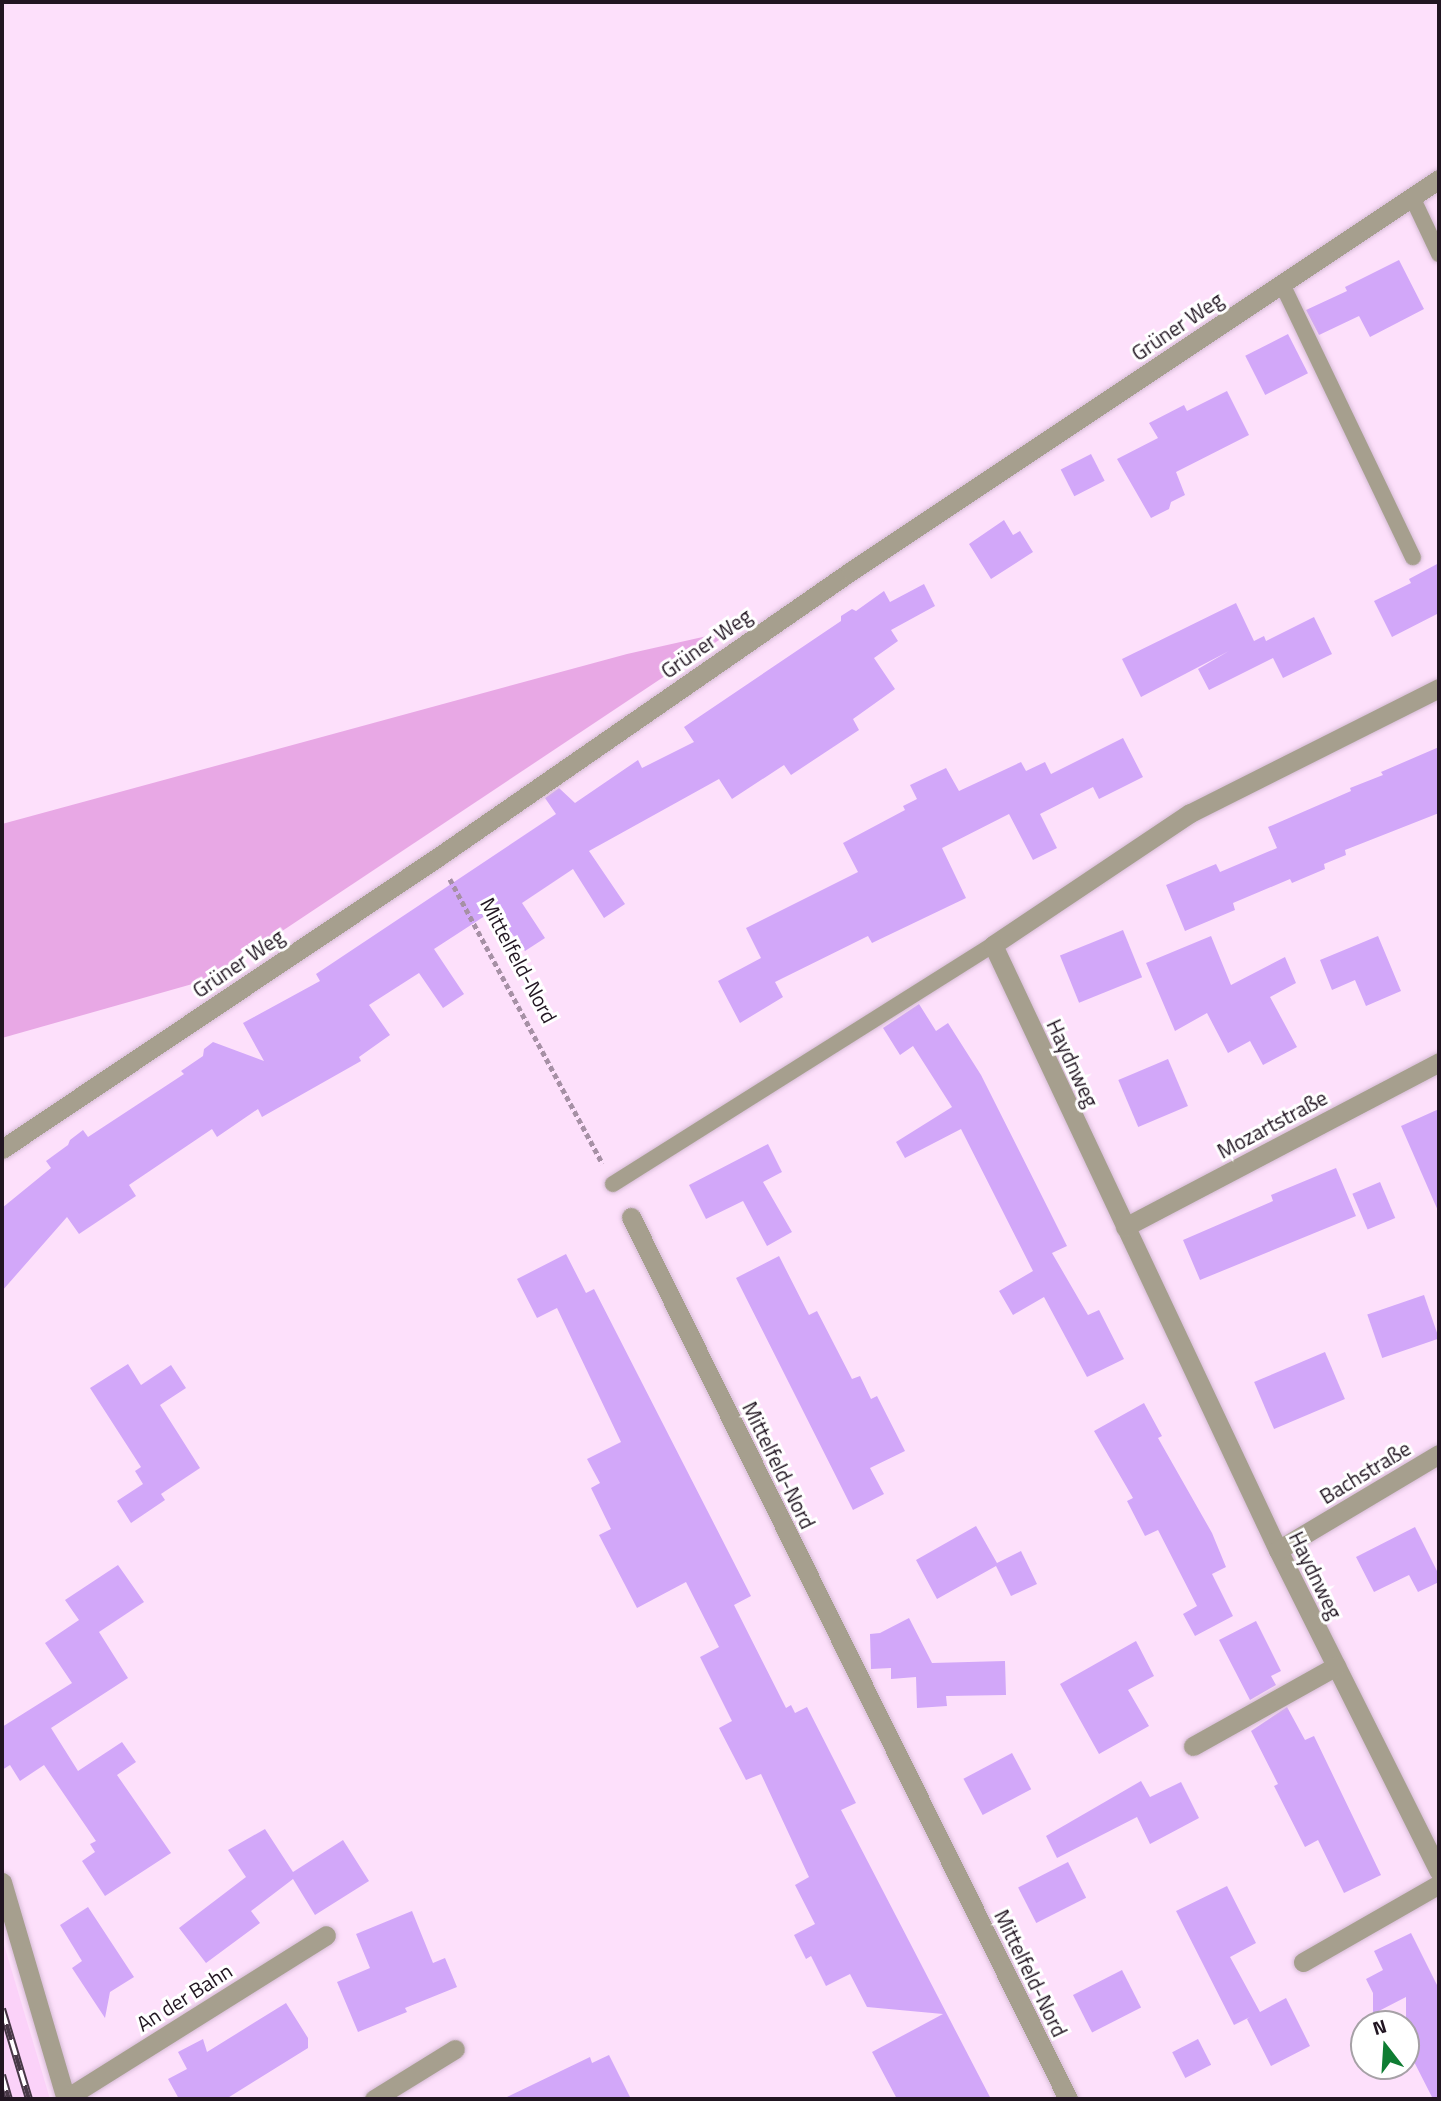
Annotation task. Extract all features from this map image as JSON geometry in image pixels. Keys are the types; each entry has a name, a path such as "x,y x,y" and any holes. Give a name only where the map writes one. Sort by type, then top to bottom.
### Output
{"street":[{"name":"Grüner Weg","path":"2,1149 438,857 850,571 1439,179"},
{"path":"993,945 1190,813 1439,688"},
{"name":"Haydnweg","path":"993,945 1278,1550 1439,1871"},
{"name":"Mozartstraße","path":"1125,1227 1439,1062"},
{"name":"Mittelfeld-Nord","path":"631,1217 1068,2099"},
{"name":"Bachstraße","path":"1278,1550 1439,1454"},
{"path":"1193,1746 1336,1666"},
{"name":"An der Bahn","path":"2,1882 66,2099 327,1935"},
{"path":"1303,1962 1439,1884"},
{"path":"374,2099 455,2049"}],"lane":[{"path":"1412,197 1439,254"},
{"path":"1282,284 1413,557"},
{"path":"613,1184 993,945"}],"path":[{"name":"Mittelfeld-Nord","path":"438,857 613,1184"}],"shaded area":[{"path":"734,630 210,979 2,1038 2,824 627,654"},
{"path":"2,1938 50,2099 2,2099"}],"building":[{"path":"1399,260 1424,309 1370,337 1359,316 1319,335 1306,310 1347,291 1345,287"},
{"path":"1288,334 1308,373 1265,395 1245,356"},
{"path":"1227,391 1249,435 1176,472 1185,495 1171,502 1169,509 1151,518 1117,459 1158,438 1149,423 1184,405 1187,411"},
{"path":"1091,454 1105,481 1074,496 1061,469"},
{"path":"1004,520 1013,535 1020,531 1033,552 991,579 969,544"},
{"path":"1439,563 1439,613 1392,637 1374,601 1411,583 1409,579"},
{"path":"924,584 935,606 891,630 898,641 874,658 895,689 853,719 859,730 791,775 784,765 732,799 719,779 589,851 625,904 604,918 573,869 522,903 545,938 525,951 494,910 434,949 464,994 443,1008 419,973 369,1005 390,1035 359,1057 361,1061 262,1117 258,1109 217,1137 212,1129 129,1185 136,1196 79,1234 67,1217 2,1291 2,1208 51,1168 46,1161 83,1130 88,1137 184,1074 181,1071 203,1056 204,1049 213,1042 264,1061 243,1023 320,981 316,974 556,814 545,798 559,788 575,803 638,760 642,768 694,742 684,727 841,621 841,616 852,609 856,611 884,591 890,602"},
{"path":"1236,603 1254,641 1264,636 1266,641 1314,617 1332,654 1283,678 1273,658 1209,690 1198,669 1229,651 1141,697 1122,659"},
{"path":"1123,738 1143,777 1099,799 1093,787 1040,814 1057,848 1033,860 1009,814 942,848 966,898 872,943 868,936 775,982 783,997 740,1023 718,981 761,958 746,928 858,872 843,843 905,810 903,806 917,799 910,785 946,768 959,791 1021,762 1026,771 1045,762 1051,774"},
{"path":"1439,747 1439,813 1345,850 1346,855 1324,864 1325,869 1292,883 1290,879 1233,903 1235,910 1185,931 1166,885 1216,864 1220,872 1277,848 1268,827 1351,791 1350,788 1383,775 1381,772"},
{"path":"1123,930 1142,977 1079,1003 1060,955"},
{"path":"1211,936 1231,985 1285,957 1296,983 1270,997 1297,1047 1263,1065 1250,1041 1228,1053 1207,1013 1175,1031 1146,963"},
{"path":"1378,936 1401,991 1366,1006 1355,980 1332,990 1320,960"},
{"path":"919,1004 936,1031 948,1023 981,1075 1067,1246 1052,1253 1088,1315 1099,1310 1124,1359 1087,1377 1044,1297 1013,1315 999,1291 1033,1271 961,1129 905,1158 896,1142 952,1107 913,1046 900,1055 883,1028"},
{"path":"1168,1059 1188,1106 1138,1127 1118,1080"},
{"path":"1439,1109 1439,1213 1401,1126"},
{"path":"768,1144 782,1172 763,1182 792,1232 767,1246 743,1201 706,1219 689,1185"},
{"path":"1336,1168 1356,1216 1200,1280 1183,1240 1273,1201 1271,1195"},
{"path":"1380,1182 1395,1218 1368,1230 1352,1194"},
{"path":"566,1254 586,1293 594,1289 751,1596 734,1605 786,1708 791,1705 795,1713 807,1707 856,1803 841,1810 991,2099 897,2099 872,2052 943,2014 867,2007 850,1974 826,1986 811,1956 806,1959 794,1935 815,1924 795,1885 809,1877 761,1774 746,1780 719,1728 732,1721 700,1657 719,1647 686,1582 637,1608 599,1535 611,1529 591,1488 600,1483 587,1459 621,1442 557,1308 537,1318 517,1279"},
{"path":"779,1256 809,1315 817,1311 852,1379 860,1376 871,1399 877,1396 905,1451 870,1468 884,1494 853,1510 736,1278"},
{"path":"1424,1295 1439,1338 1382,1358 1367,1315"},
{"path":"1325,1352 1345,1399 1274,1429 1254,1382"},
{"path":"128,1364 141,1385 171,1365 186,1388 160,1405 200,1468 161,1494 165,1500 131,1523 117,1501 143,1484 135,1471 141,1467 90,1388"},
{"path":"1144,1403 1162,1436 1158,1438 1212,1533 1226,1567 1212,1574 1233,1616 1195,1636 1183,1614 1197,1606 1158,1530 1145,1536 1127,1501 1133,1498 1094,1431"},
{"path":"976,1526 997,1563 1021,1551 1037,1584 1011,1596 996,1566 937,1599 916,1560"},
{"path":"1415,1527 1439,1575 1439,1582 1418,1592 1409,1575 1374,1592 1356,1557"},
{"path":"118,1565 144,1602 99,1632 128,1678 51,1728 78,1771 122,1742 136,1762 117,1775 171,1853 105,1896 82,1861 95,1852 90,1844 96,1841 44,1765 20,1781 10,1765 2,1770 2,1727 72,1683 45,1643 79,1620 65,1600"},
{"path":"909,1618 932,1663 1005,1661 1006,1695 946,1696 947,1706 917,1708 916,1677 891,1679 891,1668 871,1669 870,1634 880,1633"},
{"path":"1256,1621 1281,1671 1271,1676 1276,1685 1250,1700 1219,1640"},
{"path":"1136,1641 1154,1676 1128,1690 1149,1726 1099,1754 1060,1684"},
{"path":"1287,1707 1305,1740 1314,1736 1381,1875 1344,1893 1318,1840 1305,1847 1274,1786 1278,1784 1251,1731"},
{"path":"1012,1753 1031,1789 983,1815 963,1779"},
{"path":"1141,1781 1150,1797 1181,1782 1199,1818 1150,1844 1137,1817 1057,1858 1046,1836"},
{"path":"265,1829 293,1872 343,1840 369,1881 315,1915 293,1879 251,1911 260,1923 206,1963 179,1928 246,1877 228,1850"},
{"path":"1068,1862 1086,1898 1036,1923 1018,1887"},
{"path":"1227,1886 1256,1943 1230,1957 1260,2012 1286,1998 1310,2046 1271,2066 1247,2019 1250,2017 1234,2025 1176,1911"},
{"path":"88,1907 134,1977 110,1992 105,2018 72,1968 82,1961 60,1925"},
{"path":"412,1911 433,1963 445,1958 457,1987 405,2008 407,2012 358,2032 337,1982 370,1968 356,1934"},
{"path":"1411,1933 1439,1989 1439,2099 1433,2099 1420,2073 1420,2010 1406,2010 1406,1997 1381,2010 1373,2010 1373,1993 1366,1979 1383,1970 1374,1951"},
{"path":"1122,1970 1141,2007 1092,2032 1073,1995"},
{"path":"286,2003 308,2038 308,2048 226,2099 179,2099 168,2079 187,2069 178,2052 203,2039 207,2052"},
{"path":"1198,2039 1211,2065 1185,2078 1172,2052"},
{"path":"609,2055 631,2099 503,2099 590,2057 592,2063"}],"railway":[{"path":"2,2009 29,2099"},
{"path":"2,2075 9,2099"}]}
